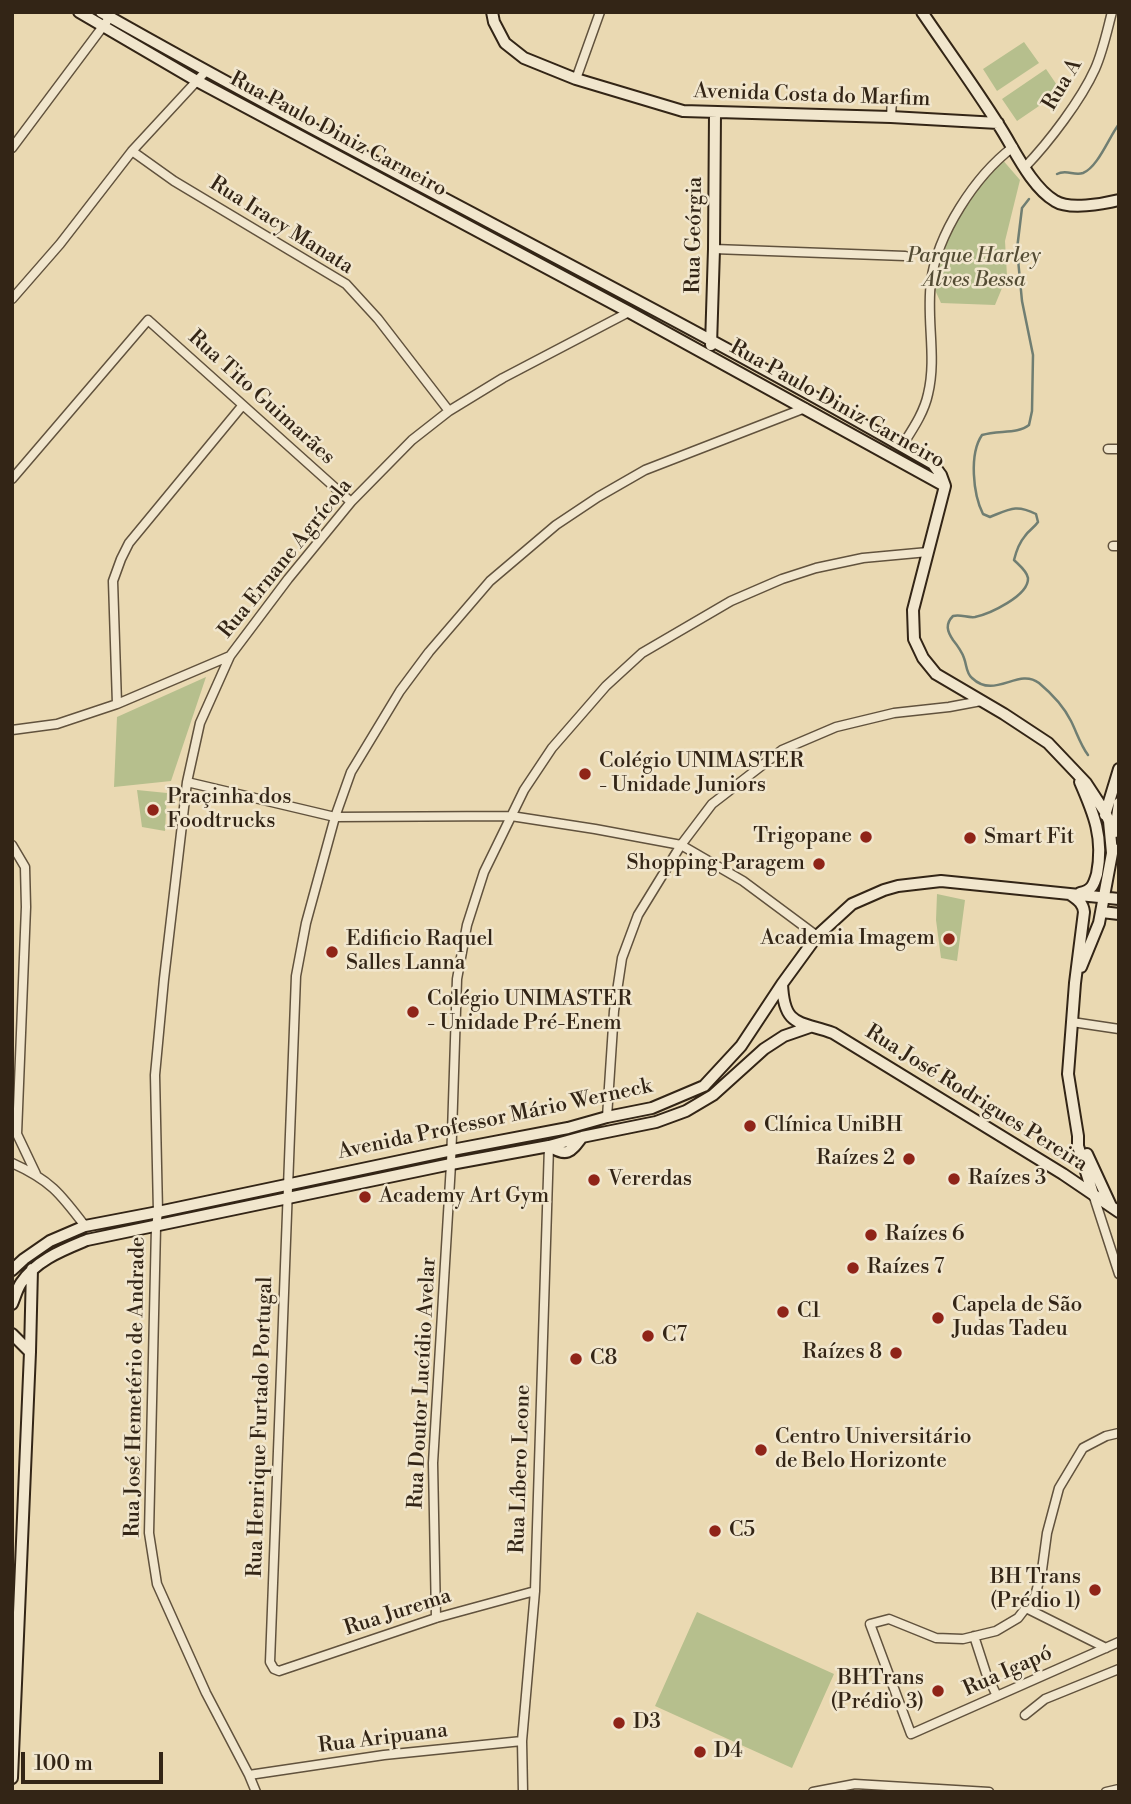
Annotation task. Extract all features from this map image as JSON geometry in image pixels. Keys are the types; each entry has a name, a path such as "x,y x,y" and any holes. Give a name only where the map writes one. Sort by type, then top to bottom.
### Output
{"street":[{"name":"Rua Paulo Diniz Carneiro","path":"79,12 197,81 629,312 944,486"},
{"name":"Avenida Costa do Marfim","path":"492,12 505,43 524,58 576,79 683,111 998,123"},
{"path":"576,79 600,12"},
{"path":"922,12 1045,193 1064,209 1119,200"},
{"name":"Rua A","path":"1025,167 1049,140 1088,83 1101,52 1112,12"},
{"name":"Rua Paulo Diniz Carneiro","path":"106,15 356,153 433,191 902,446 933,464 941,475 944,486"},
{"path":"12,148 103,27 106,15"},
{"path":"12,299 60,244 132,151 206,71"},
{"path":"891,117 892,99"},
{"name":"Rua Geórgia","path":"707,356 712,342 715,113"},
{"path":"902,446 921,415 928,396 932,370 930,282 937,255 948,228 964,202 985,175 1013,147"},
{"name":"Rua Iracy Manata","path":"132,151 174,181 346,284 378,319 449,411"},
{"path":"349,163 356,153"},
{"path":"714,249 905,256"},
{"name":"Rua Ernane Agrícola","path":"158,1212 155,1075 187,782 200,723 230,656 351,502 412,440 449,411 503,378 629,312"},
{"name":"Rua Tito Guimarães","path":"12,479 148,320 351,502"},
{"path":"117,704 113,580 121,559 129,543 242,406"},
{"name":"Rua Henrique Furtado Portugal","path":"274,1669 271,1649 296,976 306,923 335,817 351,772 400,691 429,652 489,582 556,525 645,470 805,408"},
{"path":"1108,449 1119,449"},
{"path":"944,486 913,610 914,639 923,658 936,674 1048,743 1090,788 1109,821 1112,853"},
{"name":"Rua Doutor Lucídio Avelar","path":"436,1618 433,1463 452,1150 457,979 467,925 484,872 524,790 552,748 606,686 642,653 731,601 782,579 816,568 863,558 928,552"},
{"path":"12,730 57,724 117,704 230,656"},
{"path":"949,707 958,699 958,688"},
{"path":"607,1117 614,1012 622,958 638,915 681,845 712,804 782,750 836,727 894,713 981,701"},
{"path":"1090,788 1106,787 1117,772"},
{"path":"1070,894 1086,892 1094,885 1105,812 1117,772"},
{"path":"1076,773 1093,812 1100,838"},
{"path":"187,782 335,817 511,816 681,845 743,881 817,936"},
{"path":"1075,982 1102,912 1119,803"},
{"path":"12,845 25,867 26,907 17,1134 36,1174"},
{"name":"Avenida Professor Mário Werneck","path":"12,1270 50,1241 85,1226 568,1128 652,1108 704,1086 741,1046 817,936 852,904 877,892 898,886 941,881 1119,899"},
{"path":"1070,894 1081,902 1084,912 1068,1074 1078,1141 1119,1274"},
{"path":"1102,912 1119,914"},
{"path":"782,984 783,1002 787,1012 810,1027"},
{"path":"1072,1022 1119,1029"},
{"name":"Avenida Professor Mário Werneck","path":"12,1304 20,1283 32,1269 53,1255 87,1240 549,1146 561,1153 567,1153 582,1137 656,1122 685,1111 713,1095 764,1049 784,1036 810,1027"},
{"name":"Rua José Rodrigues Pereira","path":"810,1027 833,1033 1063,1174 1115,1209"},
{"path":"549,1146 553,1139 568,1128"},
{"path":"1063,1174 1076,1165 1078,1141"},
{"path":"1078,1141 1115,1209"},
{"name":"Rua Líbero Leone","path":"523,1792 522,1741 535,1591 549,1146"},
{"path":"12,1163 36,1174 59,1192 85,1226"},
{"name":"Rua José Hemetério de Andrade","path":"158,1212 149,1533 158,1584 206,1693 250,1775 256,1792"},
{"path":"12,1778 32,1269"},
{"path":"30,1352 12,1333 31,1326"},
{"path":"997,1696 974,1636 996,1631 1018,1618 1035,1597 1059,1488 1083,1448 1119,1433"},
{"name":"Rua Jurema","path":"274,1669 279,1671 436,1618 535,1591"},
{"path":"1026,1608 1106,1648"},
{"name":"Rua Igapó","path":"974,1636 963,1639 936,1638 888,1619 870,1624 911,1734 1119,1642"},
{"name":"Rua Igapó","path":"1025,1715 1045,1699 1119,1669"},
{"name":"Rua Aripuana","path":"250,1775 384,1755 522,1741"},
{"path":"813,1792 855,1784 989,1792"},
{"path":"1106,1792 1119,1789"}],"green space":[{"path":"1024,42 1039,63 997,91 983,69"},
{"path":"1046,69 1061,91 1017,121 1002,99"},
{"name":"Parque Harley Alves Bessa","path":"1001,158 1020,180 1005,241 1007,276 995,305 941,303 935,290 945,241 971,194"},
{"path":"206,677 171,781 114,787 117,717"},
{"name":"Praçinha dos Foodtrucks","path":"137,790 167,793 165,831 142,827"},
{"name":"Academia Imagem","path":"937,894 965,900 957,961 941,958 936,920"},
{"path":"697,1612 834,1674 792,1768 655,1706"}],"waterway":[{"path":"1057,174 1080,174 1088,170 1094,165 1119,124"},
{"path":"1029,199 1022,208 1017,249 1022,301 1033,355 1032,411 1029,425 1024,428 982,435 974,463 977,496 983,514 990,517 1018,508 1036,514 1038,522 1021,542 1014,560 1028,578 1027,585 1007,603 989,612 975,617 953,616 948,628 972,678 989,686 1023,679 1039,683 1065,711 1088,755"}],"place":[{"name":"Colégio UNIMASTER - Unidade Juniors","path":"585,774"},
{"name":"Praçinha dos Foodtrucks","path":"153,810"},
{"name":"Trigopane","path":"866,837"},
{"name":"Smart Fit","path":"970,838"},
{"name":"Shopping Paragem","path":"819,864"},
{"name":"Academia Imagem","path":"949,939"},
{"name":"Edificio Raquel Salles Lanna","path":"332,952"},
{"name":"Colégio UNIMASTER - Unidade Pré-Enem","path":"413,1012"},
{"name":"Clínica UniBH","path":"750,1126"},
{"name":"Raízes 2","path":"909,1159"},
{"name":"Raízes 3","path":"954,1179"},
{"name":"Vererdas","path":"594,1180"},
{"name":"Academy Art Gym","path":"365,1197"},
{"name":"Raízes 6","path":"871,1235"},
{"name":"Raízes 7","path":"853,1268"},
{"name":"C1","path":"783,1312"},
{"name":"Capela de São Judas Tadeu","path":"938,1318"},
{"name":"C7","path":"648,1336"},
{"name":"Raízes 8","path":"896,1353"},
{"name":"C8","path":"576,1359"},
{"name":"Centro Universitário de Belo Horizonte","path":"761,1450"},
{"name":"C5","path":"715,1531"},
{"name":"BH Trans (Prédio 1)","path":"1095,1590"},
{"name":"BHTrans (Prédio 3)","path":"938,1691"},
{"name":"D3","path":"619,1723"},
{"name":"D4","path":"700,1752"}]}
